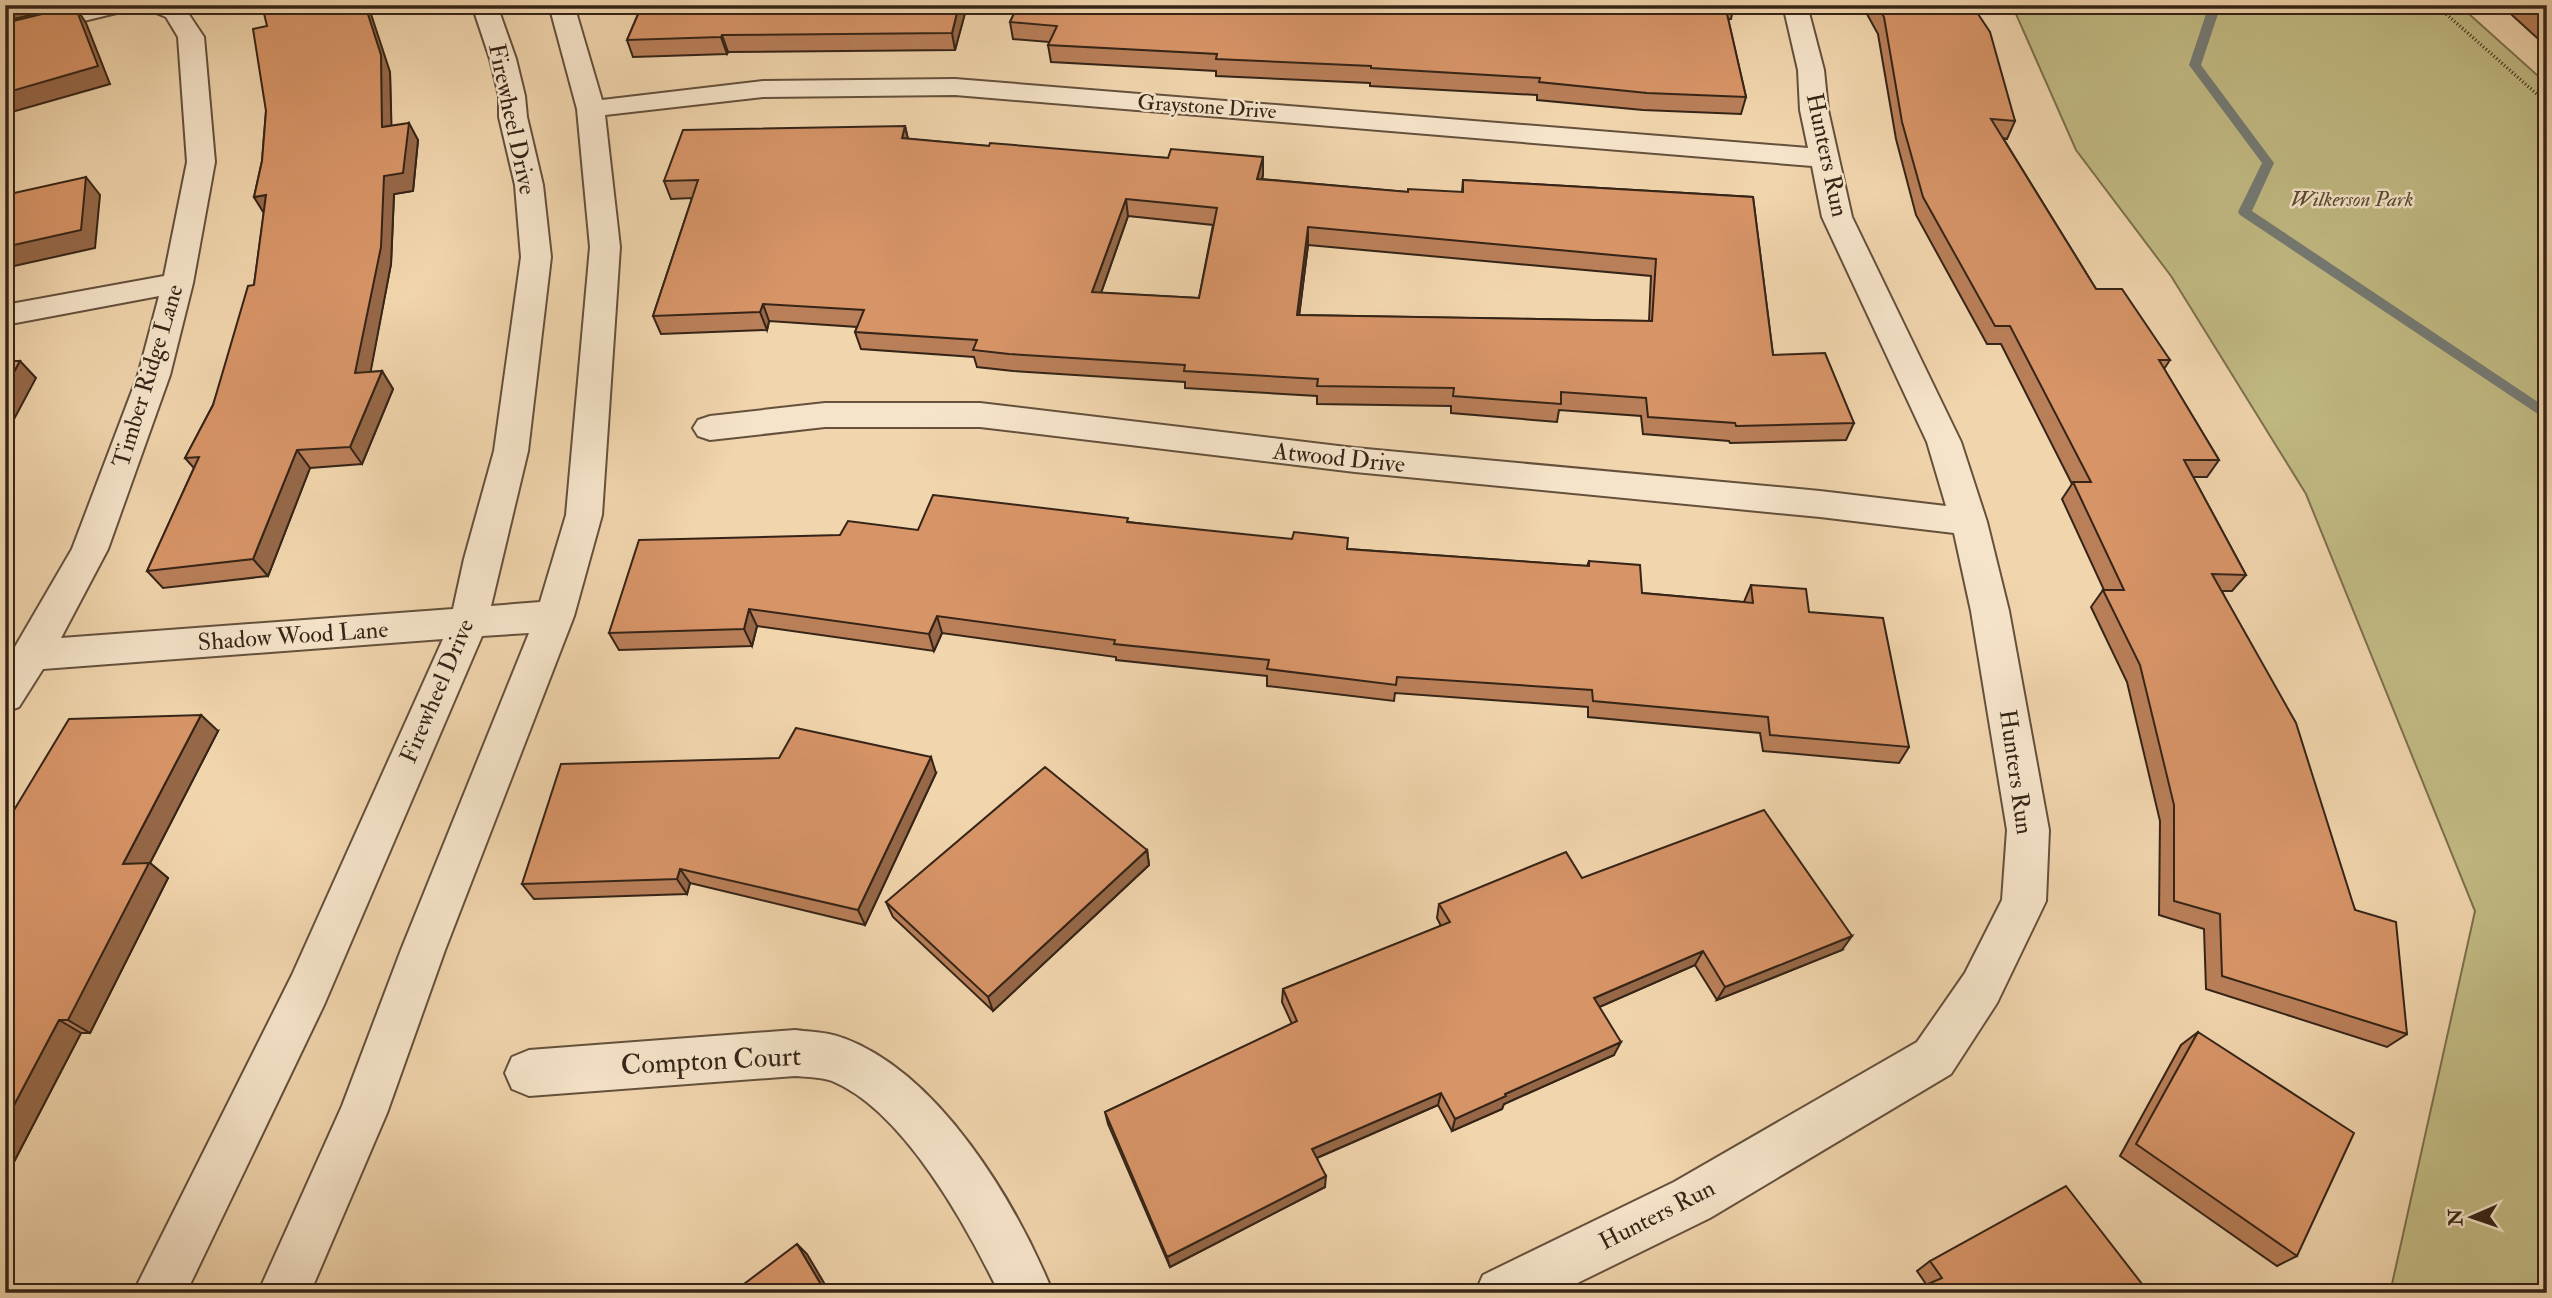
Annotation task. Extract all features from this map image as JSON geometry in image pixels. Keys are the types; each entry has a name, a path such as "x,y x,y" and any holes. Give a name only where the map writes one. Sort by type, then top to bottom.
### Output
{"street":[{"path":"5,32 120,5"},
{"name":"Timber Ridge Lane","path":"5,696 32,655 90,549 154,375 178,283 201,162 191,37 175,12 158,5"},
{"name":"Firewheel Drive","path":"159,1293 308,990 469,623 482,559 511,451 536,257 529,185 513,117 512,96 503,59 484,5"},
{"path":"284,1293 363,1113 423,950 555,616 584,514 605,247 591,108 578,54 561,5"},
{"name":"Hunters Run","path":"1501,1293 1692,1200 1934,1058 1981,988 2024,901 2028,830 1990,611 1969,522 1944,442 1837,217 1814,110 1811,69 1795,5"},
{"name":"Graystone Drive","path":"591,108 763,89 956,87 1823,158"},
{"path":"5,315 178,283"},
{"name":"Atwood Drive","path":"710,428 825,415 981,415 1355,460 1819,504 1969,522"},
{"name":"Shadow Wood Lane","path":"32,655 555,616"},
{"name":"Compton Court","path":"529,1073 795,1053 839,1059 888,1089 939,1143 996,1231 1027,1293"}],"path":[{"path":"2436,5 2547,103"}],"green space":[{"name":"Wilkerson Park","path":"2012,5 2459,5 2547,84 2547,1293 2390,1293 2475,911 2306,494 2171,276 2076,150"}],"building":[{"path":"262,5 365,5 381,55 382,127 409,123 403,173 384,176 381,247 355,373 382,371 350,447 297,450 253,559 147,571 199,457 185,458 213,405 248,286 254,285 266,195 254,197 262,161 266,111 253,29 267,26"},
{"path":"642,5 959,5 952,33 722,35 627,40"},
{"path":"1018,5 1725,5 1746,97 1647,93 1539,82 1540,78 1216,59 1217,54 1048,45 1057,26 1010,22"},
{"path":"1877,5 1972,5 1990,32 2015,121 1991,119 2096,289 2122,289 2170,360 2159,360 2219,460 2184,460 2246,575 2212,574 2296,723 2355,910 2396,922 2407,1034 2222,976 2220,914 2174,901 2174,805 2140,665 2103,590 2124,590 2073,482 2091,482 2010,326 1995,326 1923,197 1902,122 1884,17"},
{"path":"2532,5 2547,5 2547,18"},
{"path":"75,6 98,66 5,93 5,23"},
{"path":"905,126 902,138 989,146 990,143 1168,158 1171,149 1263,157 1257,179 1408,192 1408,189 1463,192 1463,180 1753,197 1773,355 1825,353 1854,423 1736,426 1735,423 1648,417 1646,398 1561,392 1561,404 1453,396 1454,388 1317,386 1318,379 1184,371 1185,365 973,350 977,340 855,332 864,310 763,304 760,312 653,316 698,180 664,181 683,130","holes":["1126,199 1217,208 1199,298 1092,292","1308,227 1656,259 1652,321 1297,315"]},
{"path":"86,177 81,230 5,247 5,195"},
{"path":"5,361 20,361 5,388"},
{"path":"933,495 1128,518 1127,522 1292,539 1294,532 1348,538 1347,549 1589,566 1589,561 1640,565 1642,593 1753,603 1751,585 1806,589 1809,612 1883,618 1909,747 1770,735 1768,717 1593,701 1592,690 1397,677 1396,685 1267,669 1269,660 1114,644 1115,640 937,616 929,634 749,609 744,629 609,633 639,540 840,535 848,521 918,530"},
{"path":"201,715 123,864 149,863 68,1020 59,1020 5,1122 5,825 69,719"},
{"path":"796,728 931,757 858,910 680,869 677,879 522,884 561,764 779,758"},
{"path":"1045,767 1147,850 988,997 886,902"},
{"path":"1764,810 1852,936 1725,987 1703,951 1594,998 1621,1042 1455,1119 1441,1093 1312,1149 1326,1176 1167,1257 1105,1112 1297,1021 1283,989 1450,922 1439,904 1566,852 1582,878"},
{"path":"2198,1032 2354,1133 2297,1256 2136,1144"},
{"path":"2066,1186 2149,1293 1907,1293 1942,1278 1930,1261"},
{"path":"797,1244 826,1293 732,1293"}],"waterway":[{"path":"2215,5 2195,65 2268,163 2245,212 2547,415"}]}
